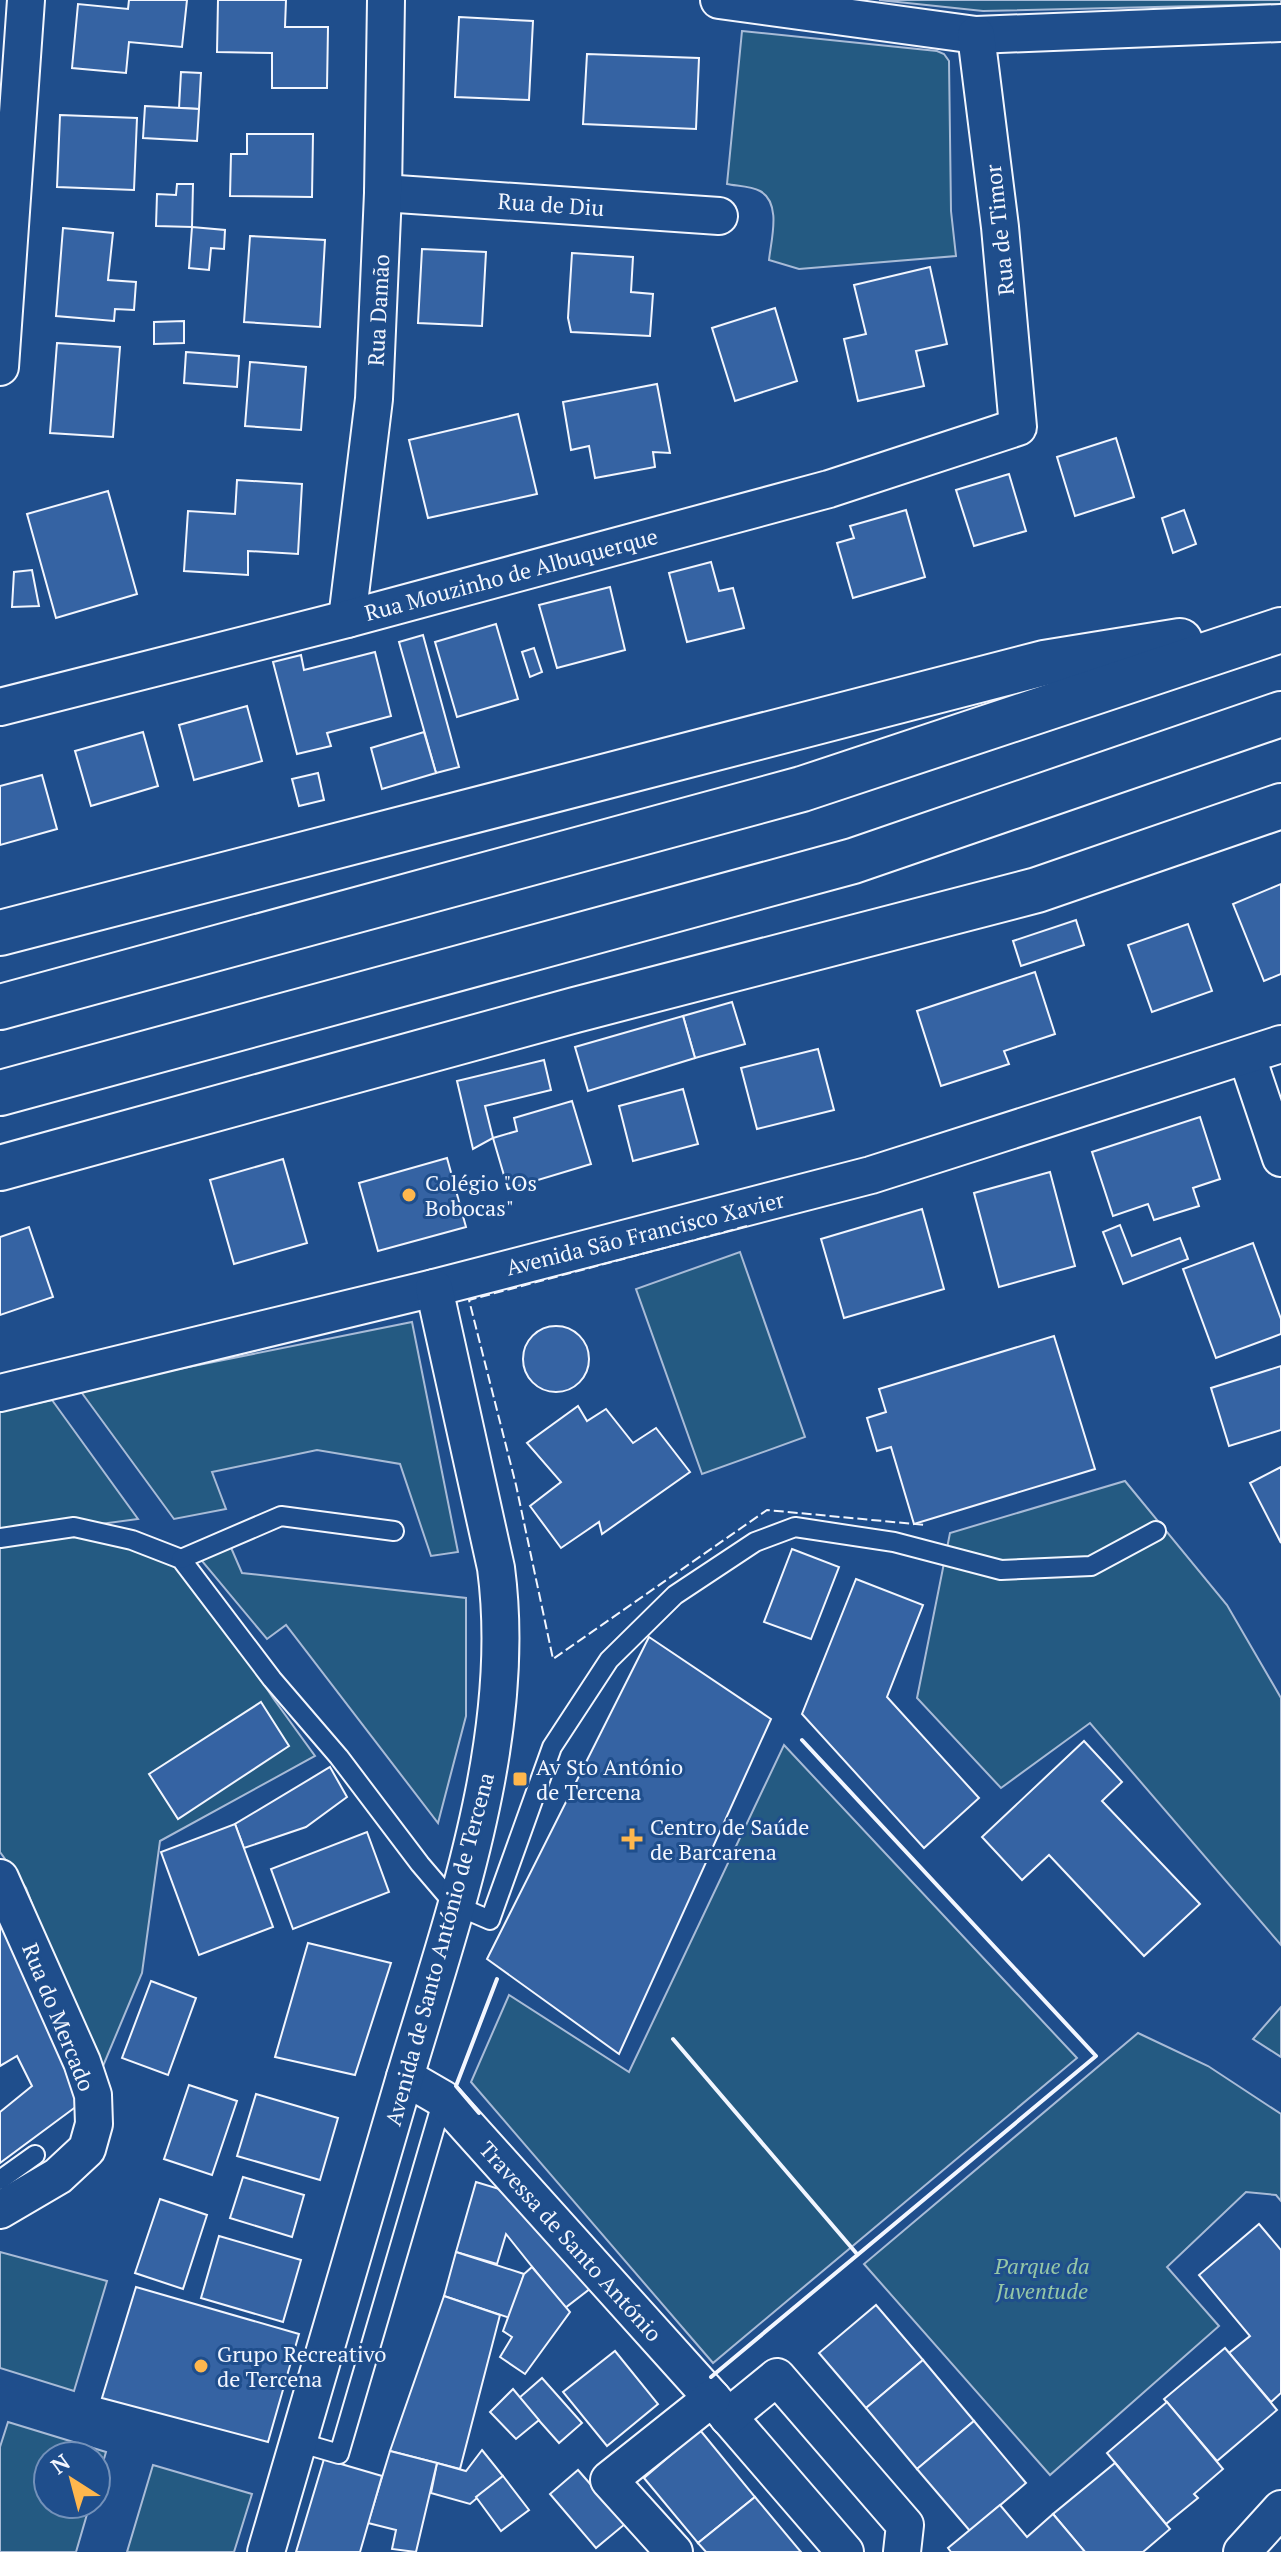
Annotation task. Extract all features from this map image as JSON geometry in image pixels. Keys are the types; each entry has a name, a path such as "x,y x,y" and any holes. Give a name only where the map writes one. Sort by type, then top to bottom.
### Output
{"highway":[{"path":"0,933 1044,663 1281,628"},
{"path":"0,1007 802,789 1281,628"},
{"path":"0,1093 853,861 1281,714"},
{"path":"0,1168 575,1010 1037,890 1281,806"}],"street":[{"path":"0,367 26,0"},
{"name":"Rua Damão","path":"347,619 374,399 383,193 386,0"},
{"path":"719,0 976,35 1281,23"},
{"name":"Rua de Timor","path":"976,35 1000,227 1018,427"},
{"name":"Rua de Diu","path":"383,193 719,216"},
{"name":"Rua Mouzinho de Albuquerque","path":"0,707 347,619 829,489 1018,427"},
{"name":"Avenida São Francisco Xavier","path":"0,1393 434,1288 871,1175 1281,1044"},
{"path":"1247,1057 1281,1158"},
{"name":"Avenida de Santo António de Tercena","path":"266,2552 455,1905 489,1772 497,1710 501,1600 434,1288"},
{"name":"Rua do Mercado","path":"0,1878 82,2062 93,2095 94,2124 87,2149 58,2176 0,2210"},
{"name":"Travessa de Santo António","path":"405,2077 443,2099 720,2407 845,2552"},
{"path":"674,2552 609,2480 720,2407 777,2377 905,2525 902,2552"},
{"path":"1244,2551 1281,2509"}],"lane":[{"path":"181,1559 281,1516 394,1531"},
{"path":"0,1538 74,1527 132,1540 181,1559 272,1679 339,1757 455,1905 490,1920 552,1747 609,1660 675,1595 755,1542 795,1527 894,1542 1001,1570 1091,1566 1156,1531"},
{"path":"298,2442 339,2454 443,2099"},
{"path":"0,2180 35,2155"}],"green space":[{"path":"879,0 1281,0 1281,4 983,11"},
{"path":"742,31 944,54 949,61 951,211 956,256 799,269 769,260 774,222 771,204 760,191 727,184"},
{"path":"740,1252 805,1437 702,1474 636,1289"},
{"path":"412,1322 458,1552 431,1556 400,1464 317,1450 212,1472 226,1509 174,1519 79,1389"},
{"path":"52,1400 138,1519 78,1527 181,1559 315,1756 160,1841 142,1973 98,2078 26,1888 0,1852 0,1411"},
{"path":"1125,1481 1227,1605 1281,1698 1281,1945 1090,1723 1001,1788 917,1698 950,1533"},
{"path":"229,1543 242,1573 466,1598 466,1716 438,1823 286,1625 267,1639 192,1549"},
{"path":"784,1745 1077,2058 713,2363 471,2082 509,1995 629,2072"},
{"path":"1281,2007 1281,2057 1253,2039"},
{"name":"Parque da Juventude","path":"1138,2033 1208,2066 1281,2114 1281,2201 1276,2195 1246,2192 1167,2267 1219,2326 1050,2475 864,2264"},
{"path":"0,2252 107,2281 74,2391 0,2368"},
{"path":"8,2422 67,2440 32,2440 32,2520 85,2520 76,2552 0,2552 0,2447"},
{"path":"153,2465 252,2494 234,2552 127,2552"}],"building":[{"path":"129,0 187,0 182,47 129,42 126,73 72,68 78,4 128,9"},
{"path":"218,0 286,0 285,27 328,27 327,88 272,88 272,53 217,52"},
{"path":"459,17 533,21 529,100 455,97"},
{"path":"587,54 699,58 696,129 583,124"},
{"path":"181,72 201,73 199,109 179,108"},
{"path":"145,106 199,109 197,141 143,138"},
{"path":"60,115 137,118 134,190 57,187"},
{"path":"247,134 313,134 312,197 230,196 231,154 247,154"},
{"path":"177,184 193,184 192,227 156,226 157,194 176,195"},
{"path":"192,227 225,230 224,249 211,248 209,270 189,268"},
{"path":"63,228 113,233 108,280 136,282 134,310 115,309 114,321 56,316"},
{"path":"250,236 325,240 320,327 244,322"},
{"path":"422,249 486,252 482,326 418,323"},
{"path":"572,253 633,257 631,292 653,294 650,336 571,332 568,318"},
{"path":"930,267 947,344 916,351 924,386 858,401 844,339 866,334 854,285"},
{"path":"775,308 797,381 735,401 712,328"},
{"path":"184,321 184,343 154,344 154,322"},
{"path":"57,343 120,347 113,437 50,433"},
{"path":"186,352 239,356 237,387 184,383"},
{"path":"250,362 306,367 301,430 245,426"},
{"path":"657,384 670,453 653,452 655,467 595,478 589,446 571,450 563,402"},
{"path":"518,414 537,494 428,518 409,440"},
{"path":"1116,438 1134,497 1075,516 1057,457"},
{"path":"1009,474 1026,531 974,546 956,490"},
{"path":"237,480 302,484 298,554 248,551 248,575 184,571 188,511 235,514"},
{"path":"108,491 137,594 56,618 27,514"},
{"path":"906,510 925,577 853,598 837,543 854,538 850,526"},
{"path":"1184,510 1196,544 1173,553 1162,518"},
{"path":"711,562 719,591 733,588 744,628 687,642 669,573"},
{"path":"32,570 39,606 12,607 14,572"},
{"path":"610,587 625,650 557,668 539,605"},
{"path":"496,624 518,699 457,717 435,642"},
{"path":"423,635 459,767 436,773 399,642"},
{"path":"534,648 542,672 530,677 522,652"},
{"path":"375,652 391,716 327,733 331,746 297,754 273,662 301,655 304,670"},
{"path":"247,706 262,761 194,780 179,725"},
{"path":"143,732 158,786 91,806 75,751"},
{"path":"424,732 436,773 382,789 371,748"},
{"path":"318,773 324,800 299,806 292,779"},
{"path":"42,775 57,829 0,845 0,786"},
{"path":"1281,884 1281,974 1264,981 1233,904"},
{"path":"1076,920 1084,945 1021,966 1013,941"},
{"path":"1188,924 1212,991 1152,1012 1128,945"},
{"path":"1035,972 1055,1034 1004,1051 1009,1064 941,1086 917,1011"},
{"path":"732,1002 745,1044 695,1058 683,1016"},
{"path":"683,1016 695,1058 588,1091 575,1047"},
{"path":"818,1049 834,1110 757,1129 741,1068"},
{"path":"544,1060 551,1090 485,1106 493,1138 473,1149 457,1081"},
{"path":"683,1089 698,1144 633,1161 619,1106"},
{"path":"572,1101 591,1164 508,1189 493,1138 517,1131 514,1118"},
{"path":"1200,1117 1220,1179 1193,1188 1199,1206 1154,1220 1148,1204 1113,1216 1092,1152"},
{"path":"447,1158 466,1227 378,1251 359,1183"},
{"path":"283,1159 307,1243 234,1264 210,1180"},
{"path":"1050,1172 1075,1266 999,1287 974,1193"},
{"path":"922,1209 944,1289 844,1318 821,1239"},
{"path":"1120,1225 1132,1256 1180,1238 1188,1259 1123,1284 1103,1232"},
{"path":"29,1227 53,1297 0,1315 0,1237"},
{"path":"1253,1243 1281,1319 1281,1334 1216,1358 1183,1269"},
{"path":"556,1326 569,1329 579,1336 586,1346 589,1359 586,1372 579,1382 569,1389 556,1392 543,1389 533,1382 526,1372 523,1359 526,1346 533,1336 543,1329"},
{"path":"1054,1336 1095,1469 914,1524 891,1447 877,1451 867,1418 886,1412 879,1389"},
{"path":"1281,1366 1281,1430 1229,1446 1211,1388"},
{"path":"578,1406 587,1421 606,1409 633,1443 656,1428 690,1472 602,1534 599,1522 561,1548 530,1506 561,1482 527,1443"},
{"path":"1281,1467 1281,1543 1250,1483"},
{"path":"792,1549 839,1567 811,1639 764,1622"},
{"path":"856,1579 923,1605 887,1697 979,1798 924,1848 802,1714"},
{"name":"Centro de Saúde de Barcarena","path":"649,1637 771,1719 619,2054 487,1959"},
{"path":"261,1702 289,1746 178,1819 149,1774"},
{"path":"1084,1741 1122,1782 1102,1801 1200,1904 1144,1956 1049,1855 1022,1880 982,1837"},
{"path":"330,1767 347,1797 306,1827 244,1848 235,1824"},
{"path":"235,1824 273,1927 199,1955 161,1852"},
{"path":"367,1832 389,1892 293,1929 271,1869"},
{"path":"0,1909 81,2103 0,2163 0,2112 32,2086 17,2056 0,2066"},
{"path":"308,1943 391,1963 355,2075 275,2057"},
{"path":"151,1981 196,1998 168,2075 122,2058"},
{"path":"189,2085 237,2101 212,2175 164,2159"},
{"path":"256,2094 338,2118 320,2180 237,2156"},
{"path":"243,2177 304,2195 292,2237 230,2218"},
{"path":"476,2182 516,2194 591,2288 565,2308 506,2234 497,2264 456,2252"},
{"path":"160,2199 207,2215 183,2289 135,2273"},
{"path":"1259,2224 1281,2250 1281,2393 1271,2402 1229,2353 1250,2336 1199,2275"},
{"path":"219,2236 301,2260 283,2322 201,2298"},
{"path":"456,2252 524,2274 510,2318 444,2296"},
{"path":"532,2267 570,2312 525,2374 500,2357 512,2337 503,2331 524,2274"},
{"name":"Grupo Recreativo de Tercena","path":"136,2287 299,2334 268,2442 102,2398"},
{"path":"444,2296 500,2315 460,2469 390,2451"},
{"path":"876,2305 923,2360 866,2408 819,2353"},
{"path":"1225,2348 1277,2410 1217,2461 1164,2399"},
{"path":"615,2351 658,2404 607,2446 563,2392"},
{"path":"923,2360 974,2421 917,2469 866,2408"},
{"path":"542,2378 582,2423 559,2443 519,2398"},
{"path":"513,2389 539,2420 516,2439 490,2412"},
{"path":"1167,2402 1223,2469 1194,2494 1198,2498 1166,2524 1107,2453"},
{"path":"974,2421 1026,2483 970,2531 917,2469"},
{"path":"700,2430 755,2497 698,2543 644,2478"},
{"path":"482,2450 503,2476 470,2504 431,2493 437,2463 466,2471"},
{"path":"390,2451 437,2463 416,2552 392,2549 396,2530 368,2523"},
{"path":"324,2459 382,2476 360,2552 296,2552"},
{"path":"1115,2463 1170,2529 1143,2552 1085,2552 1053,2514"},
{"path":"578,2470 625,2524 596,2548 550,2494"},
{"path":"503,2476 529,2510 501,2531 476,2497"},
{"path":"755,2497 801,2552 706,2552 698,2543"},
{"path":"1000,2505 1027,2537 1053,2514 1085,2552 951,2552 948,2548"}],"fence":[{"path":"747,1226 469,1300 516,1485 553,1659 767,1510 925,1525"}],"wall":[{"path":"711,2377 1096,2056 802,1740"},
{"path":"479,2113 456,2086 497,1979"},
{"path":"673,2039 857,2254"}],"place":[{"name":"Colégio \"Os Bobocas\"","path":"409,1195"},
{"name":"Av Sto António de Tercena","path":"520,1779"},
{"name":"Centro de Saúde de Barcarena","path":"632,1839"},
{"name":"Grupo Recreativo de Tercena","path":"201,2366"}]}
